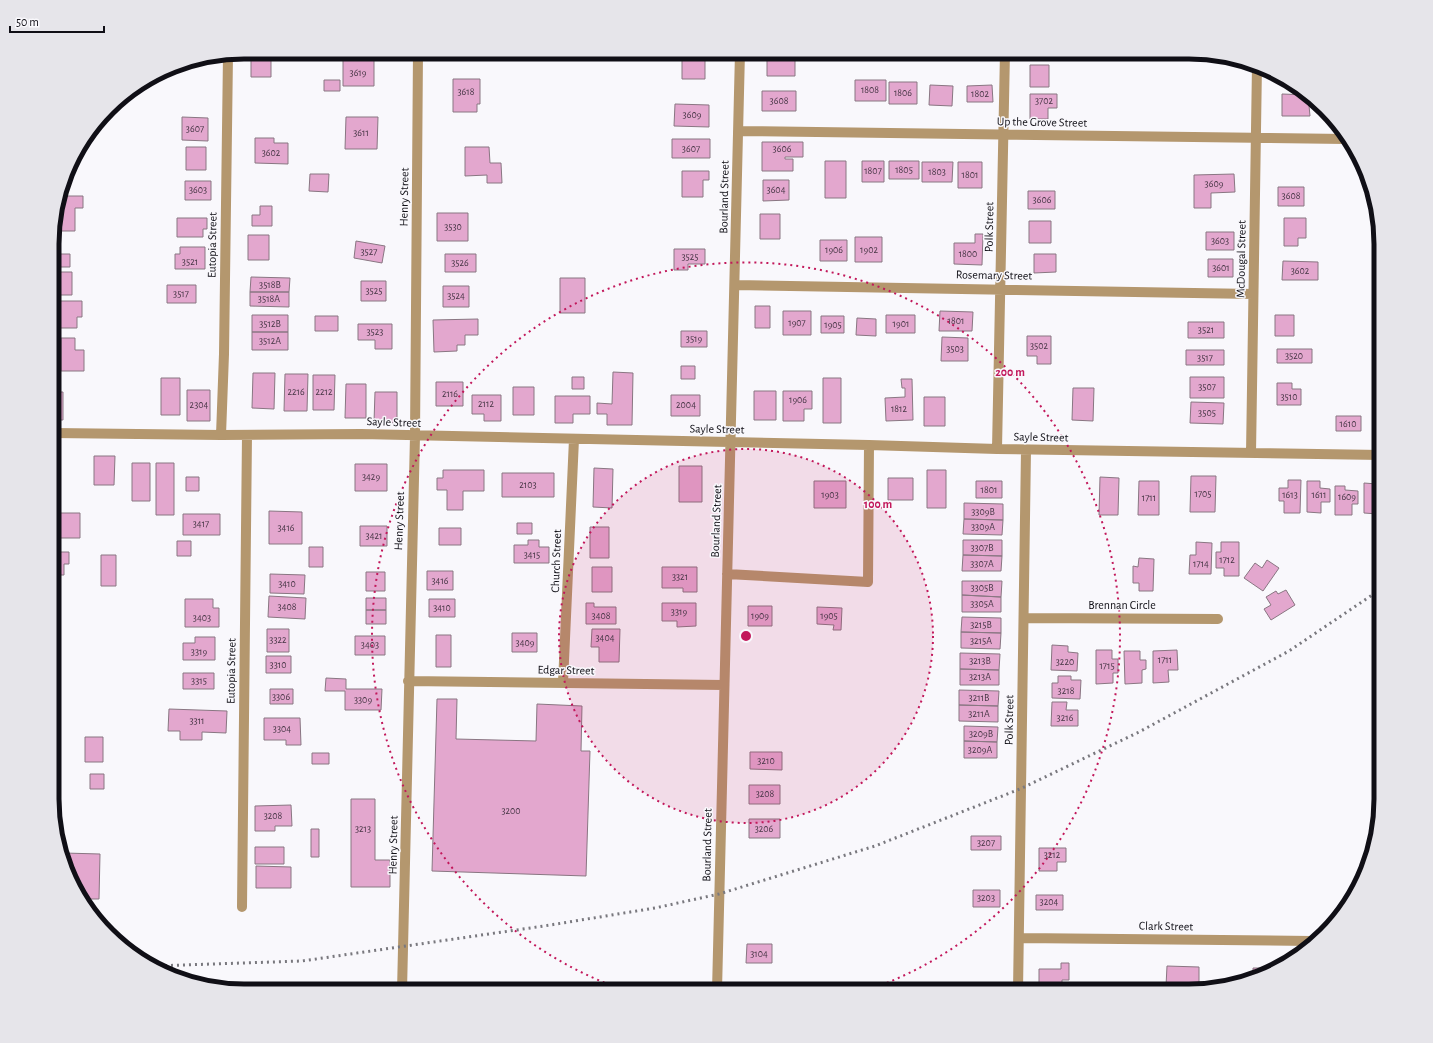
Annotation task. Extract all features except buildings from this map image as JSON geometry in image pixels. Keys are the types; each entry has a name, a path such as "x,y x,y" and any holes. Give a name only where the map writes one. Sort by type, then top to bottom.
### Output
{"street":[{"name":"Henry Street","path":"402,984 408,681 415,436 418,59"},
{"name":"Bourland Street","path":"717,984 740,59"},
{"name":"Polk Street","path":"997,449 1005,59"},
{"name":"Eutopia Street","path":"221,435 224,354 228,60"},
{"name":"McDougal Street","path":"1251,453 1257,72"},
{"name":"Up the Grove Street","path":"738,131 1342,139"},
{"name":"Rosemary Street","path":"735,285 1001,288 1253,294"},
{"name":"Sayle Street","path":"59,433 221,435 361,434 869,445 1026,450 1374,455"},
{"name":"Eutopia Street","path":"242,907 247,435"},
{"name":"Church Street","path":"563,683 574,439"},
{"path":"727,574 868,582 869,445"},
{"name":"Polk Street","path":"1018,984 1026,450"},
{"name":"Brennan Circle","path":"1024,618 1218,619"},
{"name":"Edgar Street","path":"408,681 724,685"},
{"name":"Clark Street","path":"1020,938 1308,941"}],"railway":[{"path":"163,966 302,961 544,926 655,908 719,894 875,846 1020,789 1139,732 1289,651 1374,594"}]}
